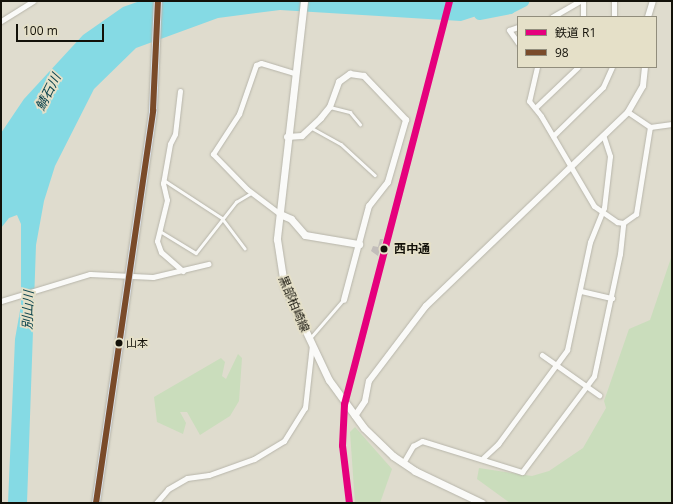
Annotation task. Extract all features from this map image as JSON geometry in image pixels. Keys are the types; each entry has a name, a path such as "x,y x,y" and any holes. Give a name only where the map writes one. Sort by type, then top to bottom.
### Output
{"highway":[{"path":"96,503 131,274 153,110 158,1"}],"main road":[{"name":"黒部柏崎線","path":"304,1 294,73 280,214 279,265 284,285 310,342 332,385 355,416 403,464 482,503"},
{"path":"280,214 291,219 305,235 359,244"}],"street":[{"path":"1,21 33,1"},
{"path":"554,16 582,1 583,16"},
{"path":"614,1 614,16"},
{"path":"648,16 653,1"},
{"path":"517,27 509,30 517,42"},
{"path":"280,214 251,192 214,159 213,150 239,114 256,65 261,63 294,73"},
{"path":"537,68 528,95 529,101 553,136 594,206 603,214 623,223"},
{"path":"535,108 577,68"},
{"path":"553,136 604,87 612,68"},
{"path":"355,416 365,401 369,382 426,306 628,112 643,86 645,68"},
{"path":"287,137 302,136 312,128 330,107 339,82 350,74 357,74 406,120 388,182 369,206 344,300"},
{"path":"180,91 175,134 170,144 164,180 167,200 159,230 157,247 183,271"},
{"path":"628,112 650,127 672,124"},
{"path":"403,464 413,446 422,441 483,458 522,472 587,387 599,360 612,298 623,223 636,214 650,127"},
{"path":"483,458 557,366 572,337 593,231 603,214 610,156 603,135"},
{"path":"4,300 46,286 90,274 131,274 153,277 208,264"},
{"path":"581,291 612,298"},
{"path":"156,503 168,489 188,478 209,475 254,459 284,441 304,408 310,342"},
{"path":"542,355 599,395"}],"lane":[{"path":"330,107 350,112 360,124"},
{"path":"312,128 341,144 375,175"},
{"path":"164,180 222,218 245,248"},
{"path":"159,230 196,253 222,218 251,192"},
{"path":"310,342 344,300"}],"green space":[{"path":"672,255 672,503 510,503 477,479 479,468 532,476 549,471 583,448 606,408 604,401 629,329 650,320"},
{"path":"238,354 242,358 239,401 230,416 200,435 187,412 180,412 186,423 183,434 157,422 154,397 221,358 225,362 222,376 226,379"},
{"path":"355,427 392,469 380,503 355,503 350,432"}],"water":[{"name":"別山川","path":"140,1 523,1 461,21 280,10 218,18 136,48 94,89 55,166 44,201 36,245 27,503 8,503 15,339 21,305 21,224 17,215 9,218 1,228 1,133 24,99 83,35 123,7"}],"building":[{"path":"380,239 383,239 378,256 371,251 373,246 378,247"}],"waterway":[{"name":"鯖石川","path":"479,14 509,8 523,1"}],"rail line":[{"name":"R1","path":"349,503 342,445 344,404 449,1"}],"transit line":[{"name":"98","path":"96,503 153,110 158,1"}],"place":[{"name":"西中通","path":"384,249"},
{"name":"山本","path":"119,343"}]}
